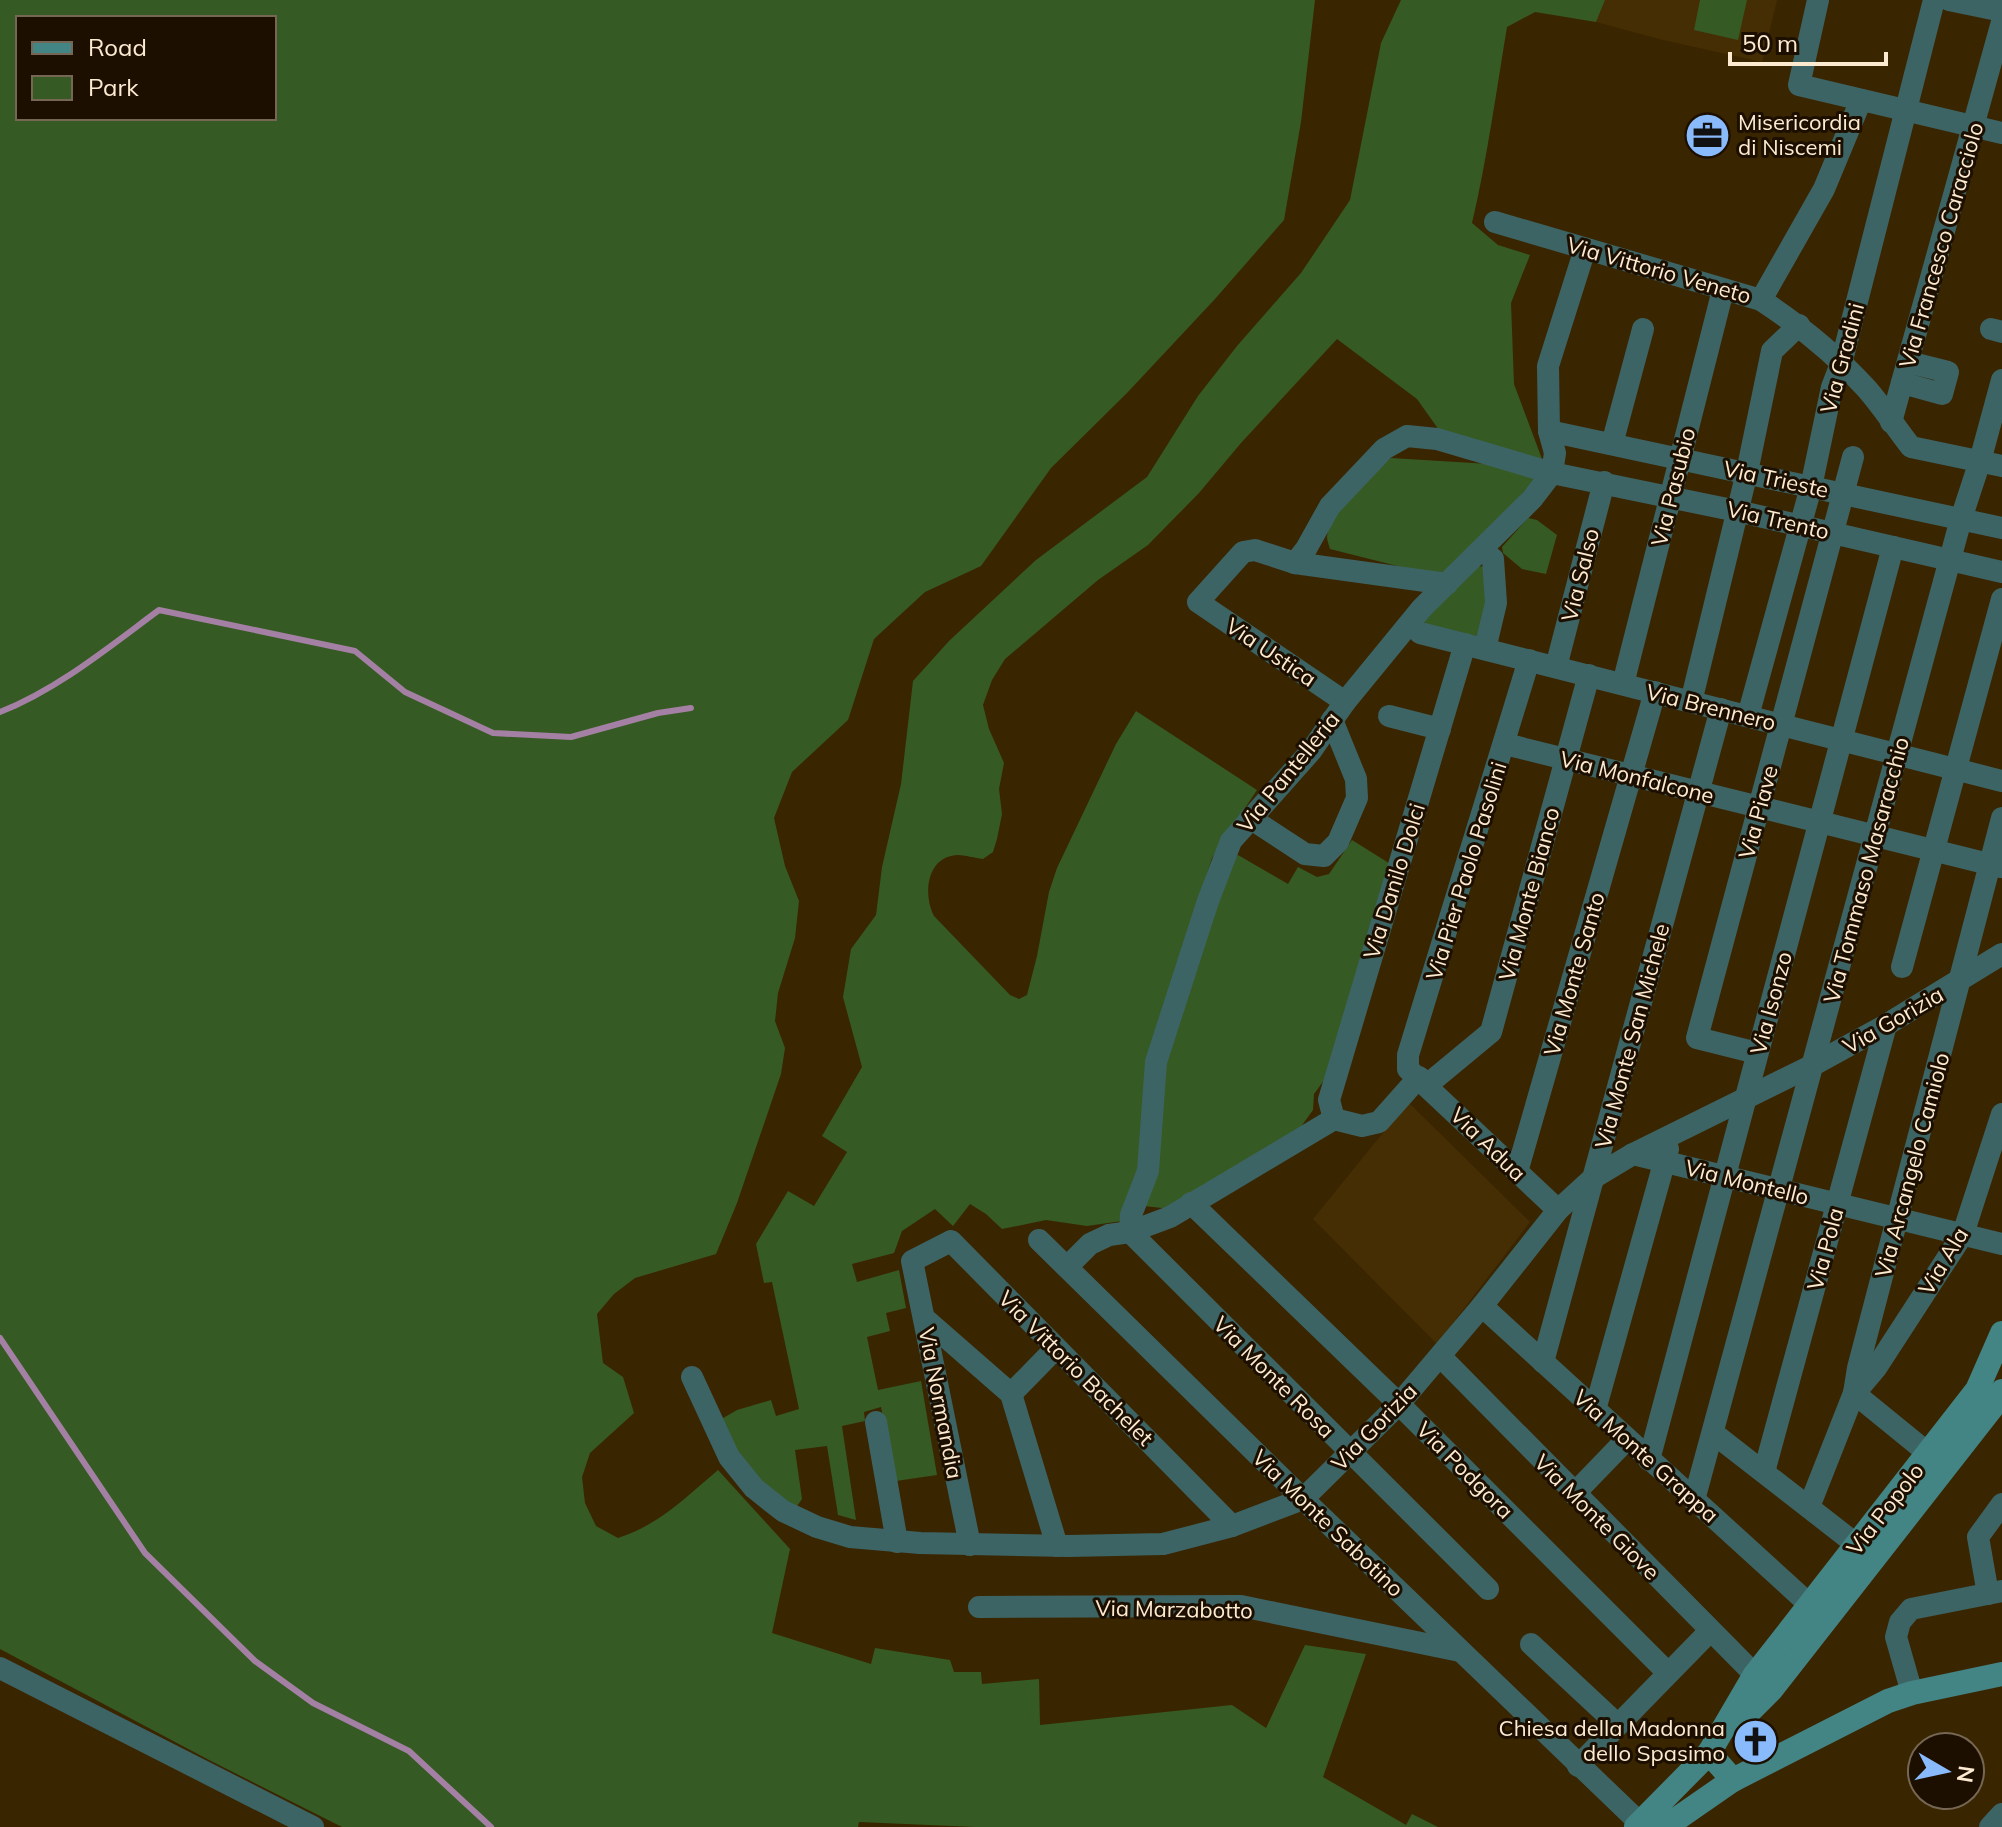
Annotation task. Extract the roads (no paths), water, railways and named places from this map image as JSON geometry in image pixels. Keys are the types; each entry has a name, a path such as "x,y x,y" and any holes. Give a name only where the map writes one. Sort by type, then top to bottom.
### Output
{"street":[{"path":"1818,0 1799,85 2002,133"},
{"name":"Via Gradini","path":"1748,716 1811,487 1832,387 1841,364 1934,0"},
{"path":"1949,0 2002,11"},
{"name":"Via Francesco Caracciolo","path":"1891,422 2002,22"},
{"path":"1761,300 1824,189 1861,100"},
{"name":"Via Vittorio Veneto","path":"1495,222 1761,300 1799,325 1867,389 1911,447 1991,464"},
{"path":"1552,473 1555,453 1549,431 1548,366 1585,249"},
{"name":"Via Pasubio","path":"1623,684 1723,290"},
{"path":"1691,702 1747,472 1772,351 1799,325"},
{"path":"1612,444 1643,329"},
{"name":"Via Tommaso Masaracchio","path":"1694,1500 1961,519 1991,464 2002,380"},
{"name":"Via Trieste","path":"1549,431 2002,528"},
{"name":"Via Trento","path":"1295,563 1330,506 1384,449 1407,436 1437,439 1552,473 1737,511 2002,572"},
{"name":"Via Piave","path":"1757,1053 1697,1038 1853,457"},
{"name":"Via Pantelleria","path":"1130,1232 1131,1215 1148,1171 1156,1062 1208,901 1231,841 1311,751 1339,711 1422,608 1532,499 1552,473"},
{"name":"Via Salso","path":"1556,667 1604,482"},
{"name":"Via Isonzo","path":"1649,1460 1893,547"},
{"name":"Via Ustica","path":"1295,563 1255,550 1243,552 1198,602 1339,711"},
{"name":"Via Danilo Dolci","path":"1334,1119 1329,1100 1440,729 1496,603 1493,559 1482,550"},
{"path":"1295,563 1447,584"},
{"path":"1902,967 2002,599"},
{"name":"Via Brennero","path":"1420,633 2002,781"},
{"name":"Via Pier Paolo Pasolini","path":"1423,1081 1408,1069 1408,1055 1529,660"},
{"name":"Via Monte Bianco","path":"1334,1119 1362,1126 1379,1122 1423,1081 1491,1032 1589,675"},
{"name":"Via Monte Santo","path":"1517,1172 1655,692"},
{"name":"Via Monte San Michele","path":"1543,1362 1721,709"},
{"path":"1250,818 1305,854 1324,856 1338,842 1357,798 1356,779 1339,711"},
{"path":"1389,716 1440,729"},
{"name":"Via Monfalcone","path":"1505,744 1996,866"},
{"name":"Via Arcangelo Camiolo","path":"1809,1507 1854,1393 1961,980 1996,866 2002,818"},
{"name":"Via Gorizia","path":"692,1377 729,1457 754,1488 783,1511 817,1527 850,1537 970,1545 1163,1544 1232,1526 1303,1499 1399,1404 1558,1210 1593,1178 1633,1154 1813,1065 1886,1025 2002,954"},
{"name":"Via Pola","path":"1764,1472 1886,1025"},
{"name":"Via Adua","path":"1423,1081 1558,1210"},
{"name":"Via Ala","path":"1854,1393 1876,1368 1963,1234 2002,1114"},
{"path":"1067,1267 1090,1244 1109,1235 1130,1232 1170,1217 1334,1119"},
{"path":"1595,1410 1671,1137"},
{"name":"Via Montello","path":"1633,1154 2002,1244"},
{"name":"Via Podgora","path":"1191,1203 1399,1404 1668,1673"},
{"name":"Via Monte Rosa","path":"1130,1232 1488,1589"},
{"name":"Via Monte Sabotino","path":"1039,1240 1640,1825"},
{"name":"Via Vittorio Bachelet","path":"912,1261 951,1241 1232,1526"},
{"name":"Via Normandia","path":"912,1261 970,1545"},
{"name":"Via Monte Grappa","path":"1482,1306 1811,1606"},
{"path":"924,1318 1011,1394 1057,1546"},
{"name":"Via Popolo","path":"1762,1683 1937,1460 1977,1390 2002,1333"},
{"path":"1011,1394 1056,1348"},
{"name":"Via Monte Giove","path":"1440,1356 1762,1683"},
{"name":"Via Popolo","path":"1762,1683 1811,1606 1857,1545 1998,1400 2002,1391"},
{"path":"1854,1393 1937,1460"},
{"path":"876,1422 897,1542"},
{"path":"1713,1433 1857,1545"},
{"path":"1574,1494 1627,1439"},
{"path":"1912,1693 1896,1637 1900,1622 1911,1609 1995,1592 1978,1537 2002,1504"},
{"name":"Via Marzabotto","path":"979,1607 1241,1606 1461,1651"},
{"path":"1578,1766 1710,1631"},
{"path":"1531,1644 1618,1725"},
{"path":"0,1668 313,1827"},
{"path":"1665,1827 1733,1780 1888,1701 2002,1674"},
{"path":"1640,1825 1709,1753 1762,1683"},
{"path":"1709,1753 1733,1780"}],"waterway":[{"path":"0,712 63,679 159,610 355,651 405,692 493,733 571,737 658,713 691,708"},
{"path":"0,1338 145,1553 255,1661 313,1703 409,1751 491,1827"}],"place":[{"name":"Misericordia di Niscemi","path":"1707,135"},
{"name":"Chiesa della Madonna dello Spasimo","path":"1756,1741"}]}
